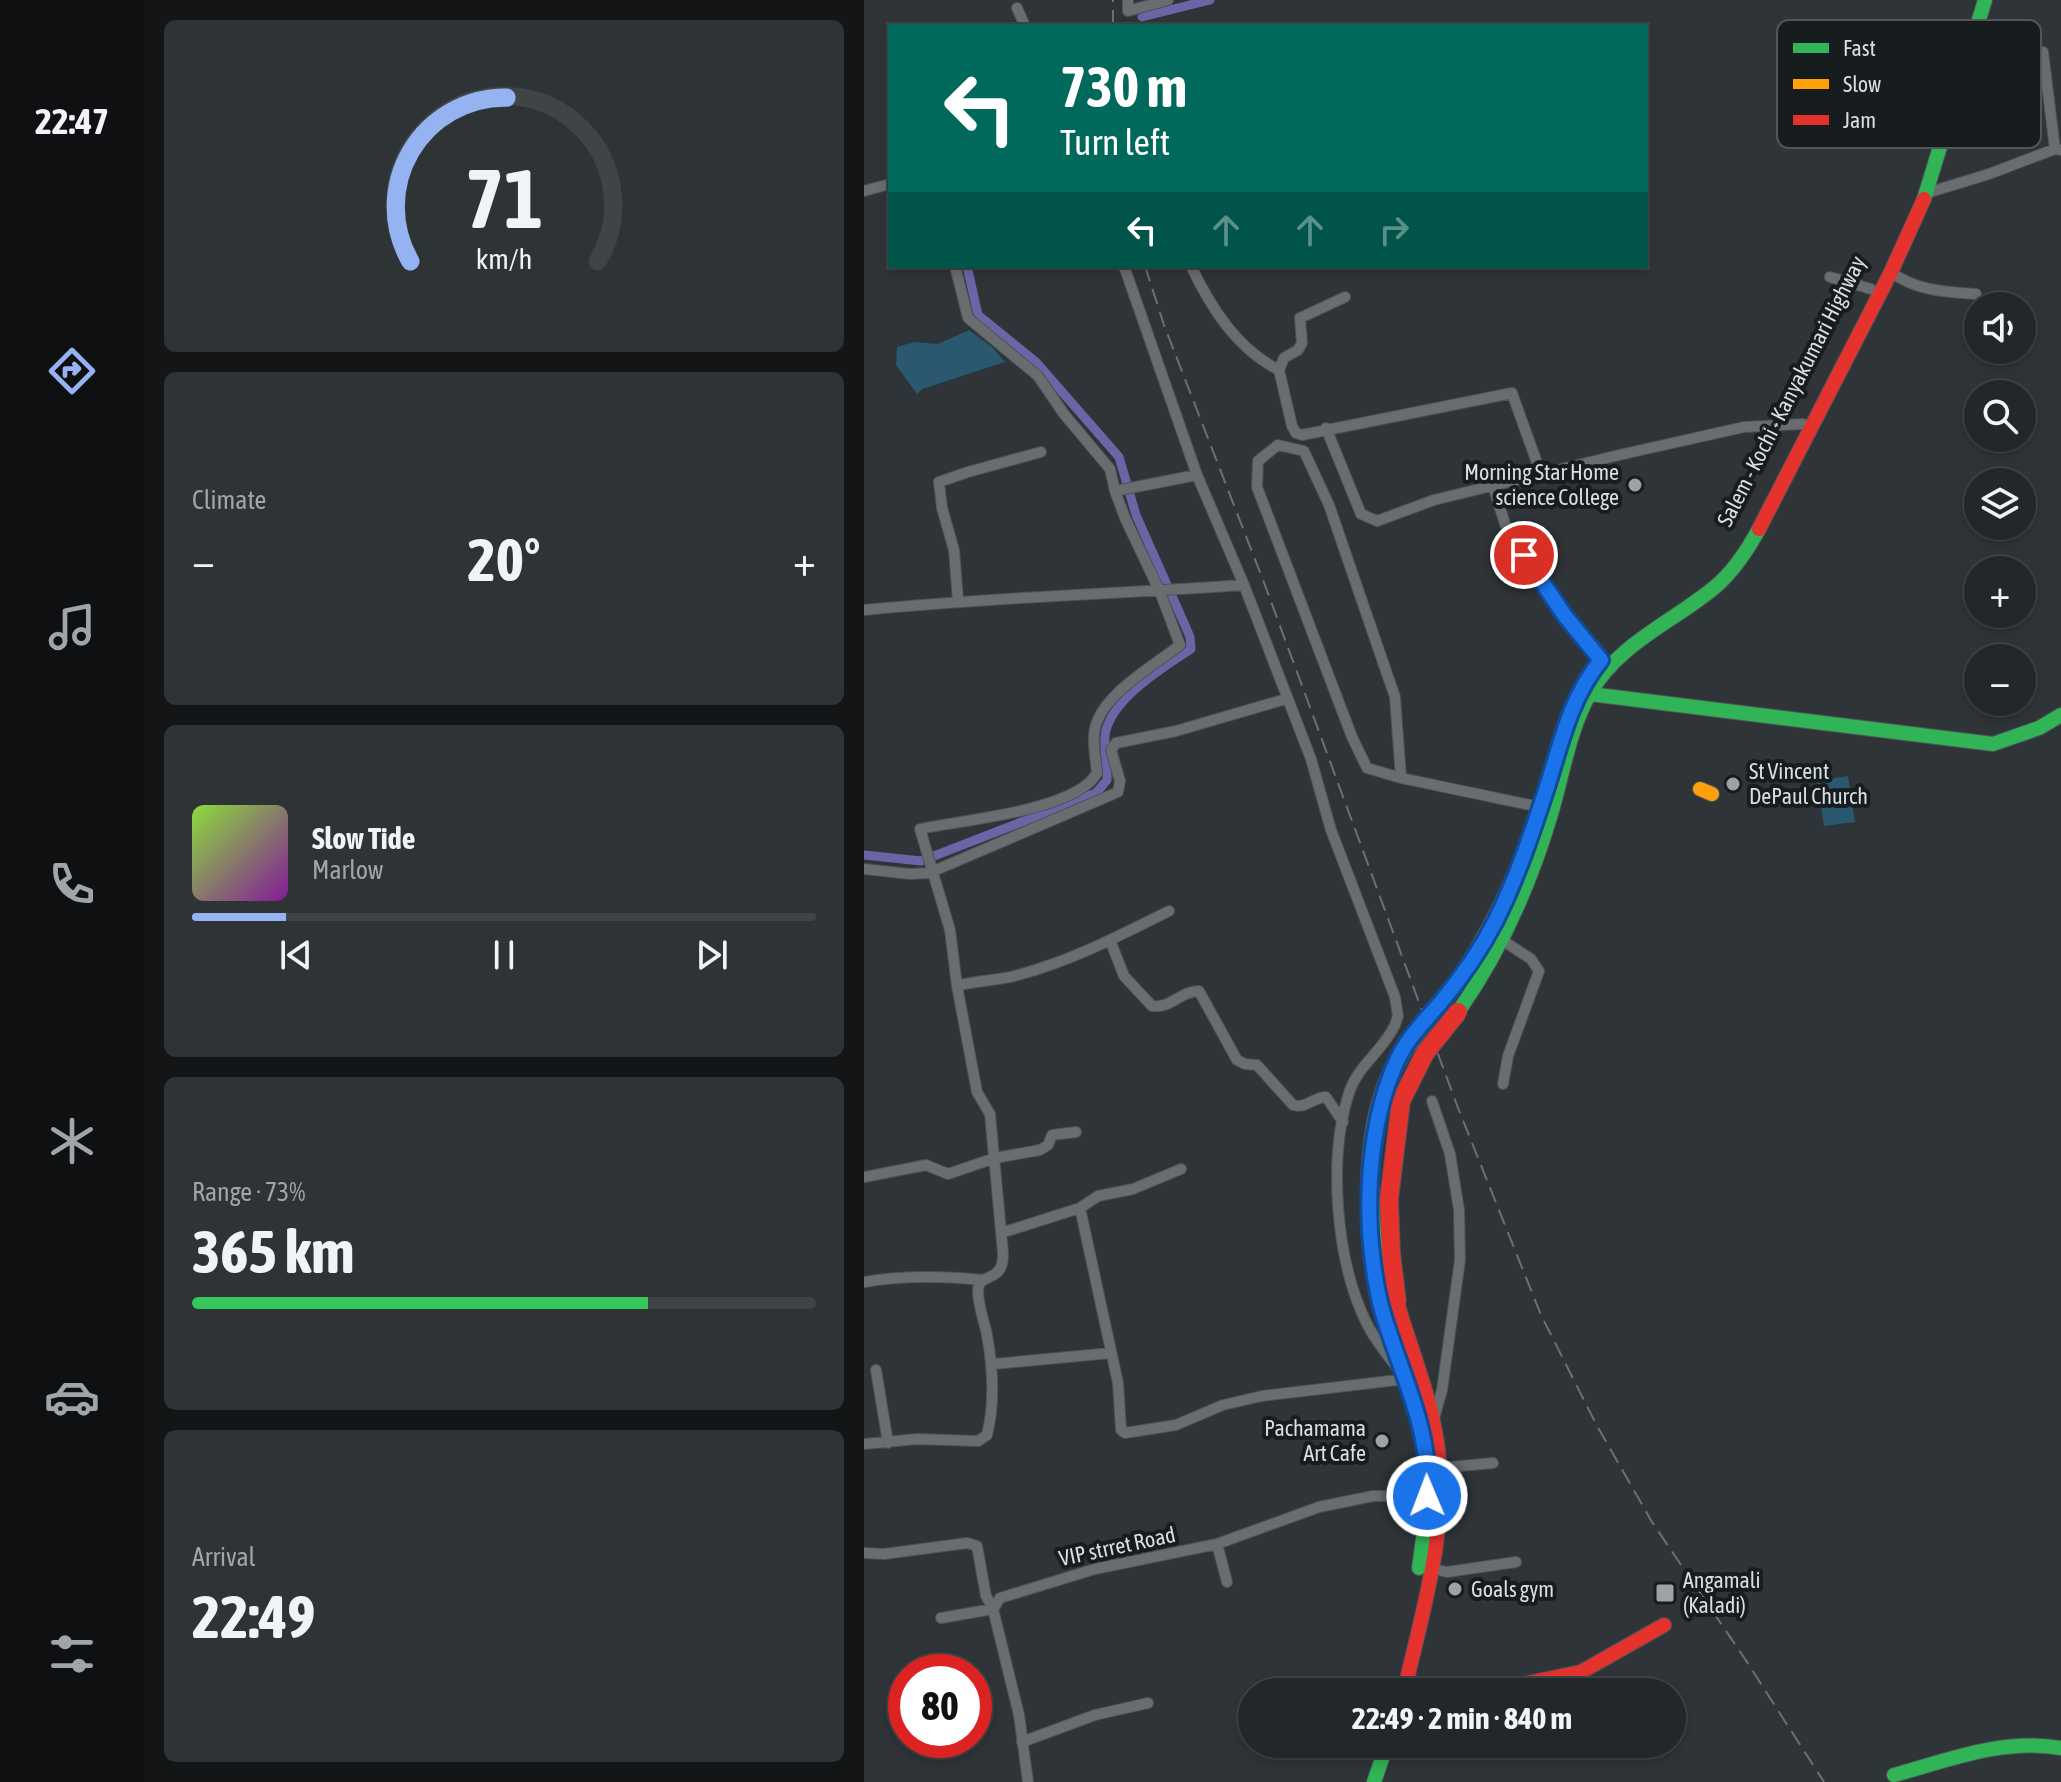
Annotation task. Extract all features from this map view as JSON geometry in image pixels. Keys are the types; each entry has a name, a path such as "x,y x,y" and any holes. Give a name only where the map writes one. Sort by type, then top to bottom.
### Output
{"main road":[{"name":"Salem - Kochi - Kanyakumari Highway","path":"1968,20 1974,0"},
{"name":"Salem - Kochi - Kanyakumari Highway","path":"1979,20 1985,0"},
{"name":"Salem - Kochi - Kanyakumari Highway","path":"1406,1678 1425,1567 1427,1453 1421,1420 1406,1379 1390,1305 1389,1199 1401,1101 1425,1053 1458,1012 1482,962 1515,880 1568,717 1601,660 1698,586 1727,560 1750,527 1871,289 1919,181 1929,148"},
{"name":"Salem - Kochi - Kanyakumari Highway","path":"1396,1678 1439,1507 1439,1468 1433,1420 1373,1264 1370,1190 1378,1127 1395,1065 1420,1025 1502,940 1533,873 1586,689 1606,668 1707,594 1746,555 1891,272 1927,193 1941,148"},
{"path":"1586,689 1993,744 2039,728 2061,715"},
{"path":"1552,1678 1581,1672 1664,1625"},
{"path":"1894,1775 2003,1747 2041,1742 2061,1748"},
{"path":"1363,1782 1371,1758"},
{"path":"1374,1782 1382,1758"}],"street":[{"path":"1128,0 1128,11 1168,0"},
{"path":"1017,8 1024,24"},
{"path":"1927,193 2058,149 2043,52"},
{"path":"864,191 888,185"},
{"path":"864,1282 941,1276 984,1280 1002,1269 990,1114 977,1092 950,930 920,829 1045,806 1068,797 1094,779 1097,773 1093,736 1099,714 1140,674 1180,645 1163,592 1135,542 1110,469 1028,366 968,318 956,268"},
{"path":"1080,1208 1120,1391 1121,1430 1130,1434 1176,1425 1223,1405 1262,1396 1406,1379 1367,1325 1356,1298 1338,1210 1343,1122 1351,1087 1391,1034 1398,1016 1395,997 1331,830 1311,759 1244,585 1197,475 1125,268"},
{"path":"1192,268 1236,339 1251,353 1279,370"},
{"path":"1891,272 1903,281 1936,292 1964,293"},
{"path":"1830,277 1871,289"},
{"path":"1345,297 1300,318 1302,343 1298,350 1284,358 1279,370 1296,433 1302,435 1512,393 1541,474"},
{"path":"1326,428 1361,514 1377,521 1434,500 1744,427 1803,424"},
{"path":"1401,778 1395,697 1329,505 1304,451 1278,445 1258,461 1257,487 1352,737 1367,768 1401,778 1540,807"},
{"path":"958,600 954,550 942,508 939,482 1041,452"},
{"path":"1115,491 1197,475"},
{"path":"1493,486 1507,530"},
{"path":"1524,555 1565,616 1601,660"},
{"path":"864,610 958,600 1163,592 1244,585"},
{"path":"864,869 925,874 1118,792 1120,781 1111,750 1116,743 1176,731 1286,699"},
{"path":"957,986 972,981 1017,976 1110,940 1169,911"},
{"path":"1110,940 1124,976 1152,1006 1168,1005 1192,991 1199,991 1237,1060 1257,1065 1293,1105 1305,1106 1319,1097 1326,1097 1343,1122"},
{"path":"1502,940 1531,959 1539,971 1508,1056 1503,1084"},
{"path":"1432,1101 1450,1154 1459,1210 1460,1260 1442,1390 1433,1420"},
{"path":"864,1177 926,1165 948,1174 995,1158 1040,1150 1048,1145 1052,1135 1076,1132"},
{"path":"1001,1233 1080,1208 1091,1198 1133,1189 1181,1169"},
{"path":"864,1444 917,1439 978,1441 987,1435 991,1420 993,1364 978,1292 984,1280"},
{"path":"993,1364 1111,1353"},
{"path":"876,1370 888,1443"},
{"path":"1439,1468 1493,1463"},
{"name":"VIP strret Road","path":"993,1609 1000,1598 1095,1569 1217,1544 1319,1507 1373,1496 1427,1496"},
{"path":"1217,1544 1227,1582"},
{"path":"864,1553 977,1546 986,1596 993,1609 1019,1715 1028,1782"},
{"path":"1425,1567 1447,1572 1516,1562"},
{"path":"941,1618 993,1609"},
{"path":"1022,1742 1095,1715 1148,1703"}],"shaded area":[{"path":"969,330 992,347 1005,362 922,389 917,394 896,365 897,347 914,342 938,344"},
{"path":"1848,776 1855,822 1824,826 1817,781"}],"waterway":[{"path":"1142,17 1210,0"},
{"path":"864,855 921,861 1096,793 1107,780 1105,736 1111,718 1141,684 1191,649 1190,637 1136,515 1119,457 1036,362 978,315 967,268"}],"railway":[{"path":"1113,0 1113,24"},
{"path":"1146,268 1164,325 1263,580 1458,1108 1541,1315 1596,1424 1652,1522 1824,1782"}],"traffic: fast":[{"path":"1979,20 1985,0"},
{"path":"1924,199 1940,148"},
{"path":"1458,1012 1488,965 1524,892 1551,814 1572,737 1590,693 1616,660 1631,647 1722,581 1740,560 1759,529"},
{"path":"1582,685 1590,694 1993,744 2039,728 2061,715"},
{"path":"1382,1307 1373,1244 1370,1178 1378,1114 1387,1083 1401,1054 1446,996"},
{"path":"1419,1568 1427,1510"},
{"path":"1894,1775 1997,1748 2061,1748"},
{"path":"1374,1782 1382,1758"}],"traffic: slow":[{"path":"1700,789 1712,794"}],"traffic: jam":[{"path":"1759,529 1891,272 1924,199"},
{"path":"1446,996 1479,946 1506,894 1548,783"},
{"path":"1397,1302 1389,1199 1401,1101 1425,1053 1458,1012"},
{"path":"1397,1302 1431,1412 1440,1481 1432,1572 1407,1678"},
{"path":"1382,1307 1421,1421"},
{"path":"1552,1678 1581,1672 1664,1625"}],"place":[{"name":"Morning Star Home science College","path":"1635,485"},
{"name":"St Vincent DePaul Church","path":"1733,784"},
{"name":"Pachamama Art Cafe","path":"1382,1441"},
{"name":"Goals gym","path":"1455,1589"},
{"name":"Angamali (Kaladi)","path":"1665,1593"}],"route":[{"path":"1427,1496 1427,1453 1421,1420 1382,1307 1373,1264 1370,1190 1376,1136 1395,1065 1420,1025 1476,955 1494,922 1518,872 1568,717 1582,685 1601,660 1565,616 1524,555"}]}
